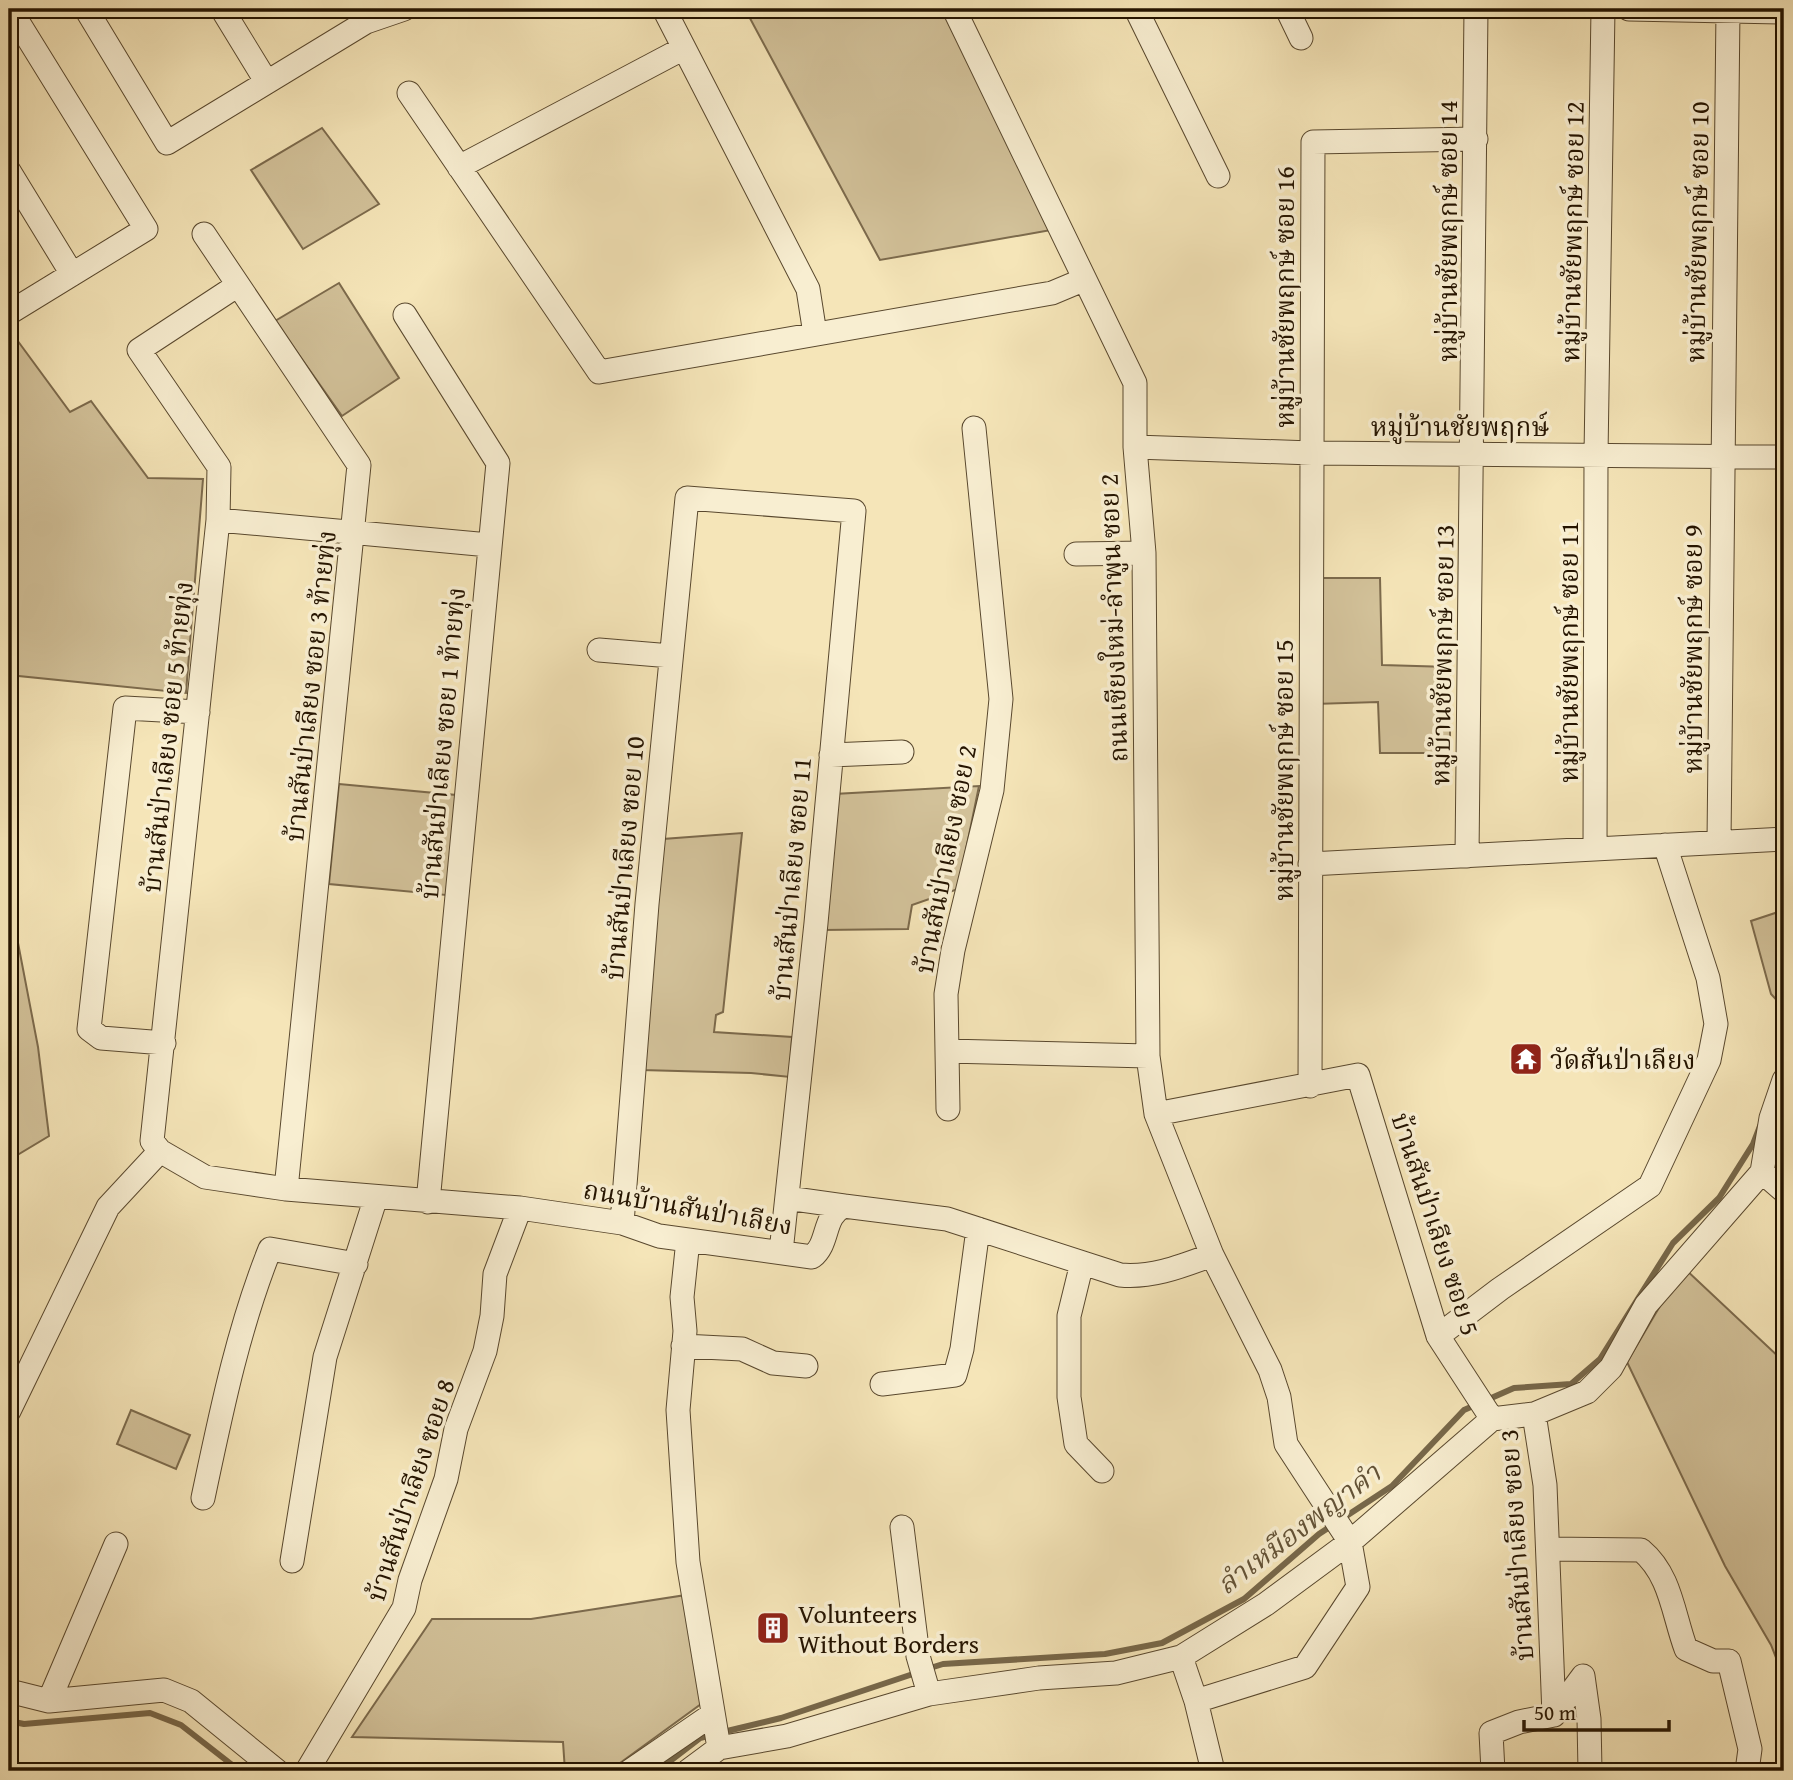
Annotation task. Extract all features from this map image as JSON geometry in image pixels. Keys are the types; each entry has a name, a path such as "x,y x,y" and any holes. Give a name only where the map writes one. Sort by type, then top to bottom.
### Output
{"street":[{"path":"9,313 146,229 10,9"},
{"path":"86,9 166,143 361,16 404,9"},
{"path":"222,9 265,81"},
{"path":"664,9 808,289 815,334"},
{"name":"ถนนเชียงใหม่-ลำพูน ซอย 2","path":"954,9 1135,383 1135,447 1144,553 1148,1056 1156,1114 1212,1255 1270,1370 1279,1396 1286,1444 1346,1537"},
{"path":"1136,9 1218,176"},
{"path":"1287,9 1301,38"},
{"name":"หมู่บ้านชัยพฤกษ์ ซอย 14","path":"1473,454 1476,9"},
{"name":"หมู่บ้านชัยพฤกษ์ ซอย 12","path":"1596,455 1603,9"},
{"path":"1629,9 1784,12"},
{"name":"หมู่บ้านชัยพฤกษ์ ซอย 10","path":"1721,457 1728,10"},
{"path":"459,167 684,48"},
{"path":"409,93 598,372 1052,293 1083,280"},
{"name":"หมู่บ้านชัยพฤกษ์ ซอย 16","path":"1312,453 1313,142 1476,139"},
{"path":"9,171 72,274"},
{"name":"บ้านสันป่าเลียง ซอย 3 ท้ายทุ่ง","path":"204,234 359,465 286,1189"},
{"name":"บ้านสันป่าเลียง ซอย 5 ท้ายทุ่ง","path":"160,1151 152,1141 218,520 219,467 139,351 239,285"},
{"name":"บ้านสันป่าเลียง ซอย 1 ท้ายทุ่ง","path":"405,315 498,463 428,1202"},
{"name":"บ้านสันป่าเลียง ซอย 2","path":"948,1109 946,994 951,961 992,790 1001,699 974,428"},
{"name":"หมู่บ้านชัยพฤกษ์","path":"1135,447 1312,453 1784,457"},
{"name":"หมู่บ้านชัยพฤกษ์ ซอย 15","path":"1310,1086 1312,453"},
{"name":"หมู่บ้านชัยพฤกษ์ ซอย 13","path":"1468,856 1473,454"},
{"name":"หมู่บ้านชัยพฤกษ์ ซอย 11","path":"1595,849 1596,455"},
{"name":"หมู่บ้านชัยพฤกษ์ ซอย 9","path":"1718,842 1721,457"},
{"name":"บ้านสันป่าเลียง ซอย 10","path":"622,1223 647,904 687,499 854,511"},
{"name":"บ้านสันป่าเลียง ซอย 11","path":"780,1252 854,511"},
{"path":"218,520 489,545"},
{"path":"1076,554 1144,553"},
{"path":"599,650 671,656"},
{"path":"164,1043 101,1038 89,1029 125,709 198,712"},
{"path":"831,755 902,752"},
{"path":"1310,864 1784,839"},
{"path":"1438,1336 1500,1289 1650,1186 1709,1060 1716,1024 1708,978 1665,845"},
{"path":"947,1051 1148,1056"},
{"name":"บ้านสันป่าเลียง ซอย 5","path":"1310,1086 1358,1075 1438,1336 1486,1412"},
{"path":"630,1771 716,1733 788,1737 926,1687 1116,1673 1181,1657 1266,1604 1346,1537 1486,1412 1534,1414 1587,1392 1611,1368 1646,1305 1762,1172 1771,1118 1784,1080"},
{"path":"1156,1114 1310,1086"},
{"path":"9,1411 108,1207 160,1151"},
{"name":"ถนนบ้านสันป่าเลียง","path":"160,1151 205,1177 286,1189 520,1208 622,1223 659,1236 812,1257 816,1254 831,1216 844,1206"},
{"path":"1762,1172 1784,1191"},
{"path":"292,1561 326,1357 376,1197"},
{"path":"787,1198 947,1219 1120,1275 1137,1277 1170,1271 1212,1255"},
{"name":"บ้านสันป่าเลียง ซอย 8","path":"307,1771 404,1608 410,1580 446,1479 456,1429 485,1351 492,1315 495,1274 520,1208"},
{"path":"882,1384 955,1375 962,1349 978,1229"},
{"path":"688,1240 682,1297 683,1346 678,1410 688,1562 716,1733 688,1771"},
{"path":"203,1498 230,1369 251,1296 270,1249 356,1264"},
{"path":"1082,1263 1069,1316 1069,1396 1076,1444 1102,1471"},
{"path":"683,1346 742,1349 774,1363 806,1366"},
{"name":"บ้านสันป่าเลียง ซอย 3","path":"1534,1414 1545,1485 1554,1715"},
{"path":"902,1527 918,1656 926,1687"},
{"path":"1196,1702 1305,1667 1358,1587 1346,1537"},
{"path":"49,1701 116,1544"},
{"path":"1548,1549 1642,1550 1656,1562 1665,1578 1686,1649 1713,1661 1729,1661 1749,1749 1747,1771"},
{"path":"1181,1657 1196,1702 1213,1771"},
{"path":"1493,1771 1492,1733 1519,1722 1554,1715 1583,1676 1589,1719 1590,1771"},
{"path":"9,1691 49,1701 164,1690 191,1701 277,1771"}],"shaded area":[{"path":"745,9 942,9 1051,230 880,260"},
{"path":"322,128 379,204 303,249 251,170"},
{"path":"339,283 399,378 342,416 275,321"},
{"path":"9,329 70,412 91,401 148,478 203,479 186,693 9,675"},
{"path":"1316,578 1380,578 1382,665 1450,667 1450,753 1380,753 1378,702 1314,704"},
{"path":"339,784 456,795 446,895 329,884"},
{"path":"979,786 958,889 912,905 908,929 823,930 834,794"},
{"path":"742,833 723,1012 716,1015 714,1032 792,1037 790,1077 751,1073 642,1070 663,839"},
{"path":"9,896 38,1047 49,1136 9,1160"},
{"path":"1784,910 1784,1008 1771,994 1751,921"},
{"path":"1683,1267 1784,1362 1784,1678 1771,1645 1725,1566 1627,1362"},
{"path":"131,1410 190,1435 176,1469 117,1444"},
{"path":"686,1595 701,1704 609,1771 565,1771 563,1742 352,1737 432,1619 531,1619"}],"waterway":[{"name":"ลำเหมืองพญาคำ","path":"1779,1076 1784,1062"},
{"name":"ลำเหมืองพญาคำ","path":"927,1669 943,1664 1105,1654 1162,1643 1244,1599 1319,1534 1392,1486 1464,1410 1514,1388 1571,1384 1600,1359 1673,1243 1719,1198 1753,1144 1760,1126"},
{"name":"ลำเหมืองพญาคำ","path":"723,1732 781,1718 916,1673"},
{"name":"ลำเหมืองพญาคำ","path":"9,1721 24,1724 150,1713 181,1725 240,1771"},
{"name":"ลำเหมืองพญาคำ","path":"657,1771 700,1738 712,1735"}],"place":[{"name":"วัดสันป่าเลียง","path":"1526,1059"},
{"name":"Volunteers Without Borders","path":"773,1628"}]}
